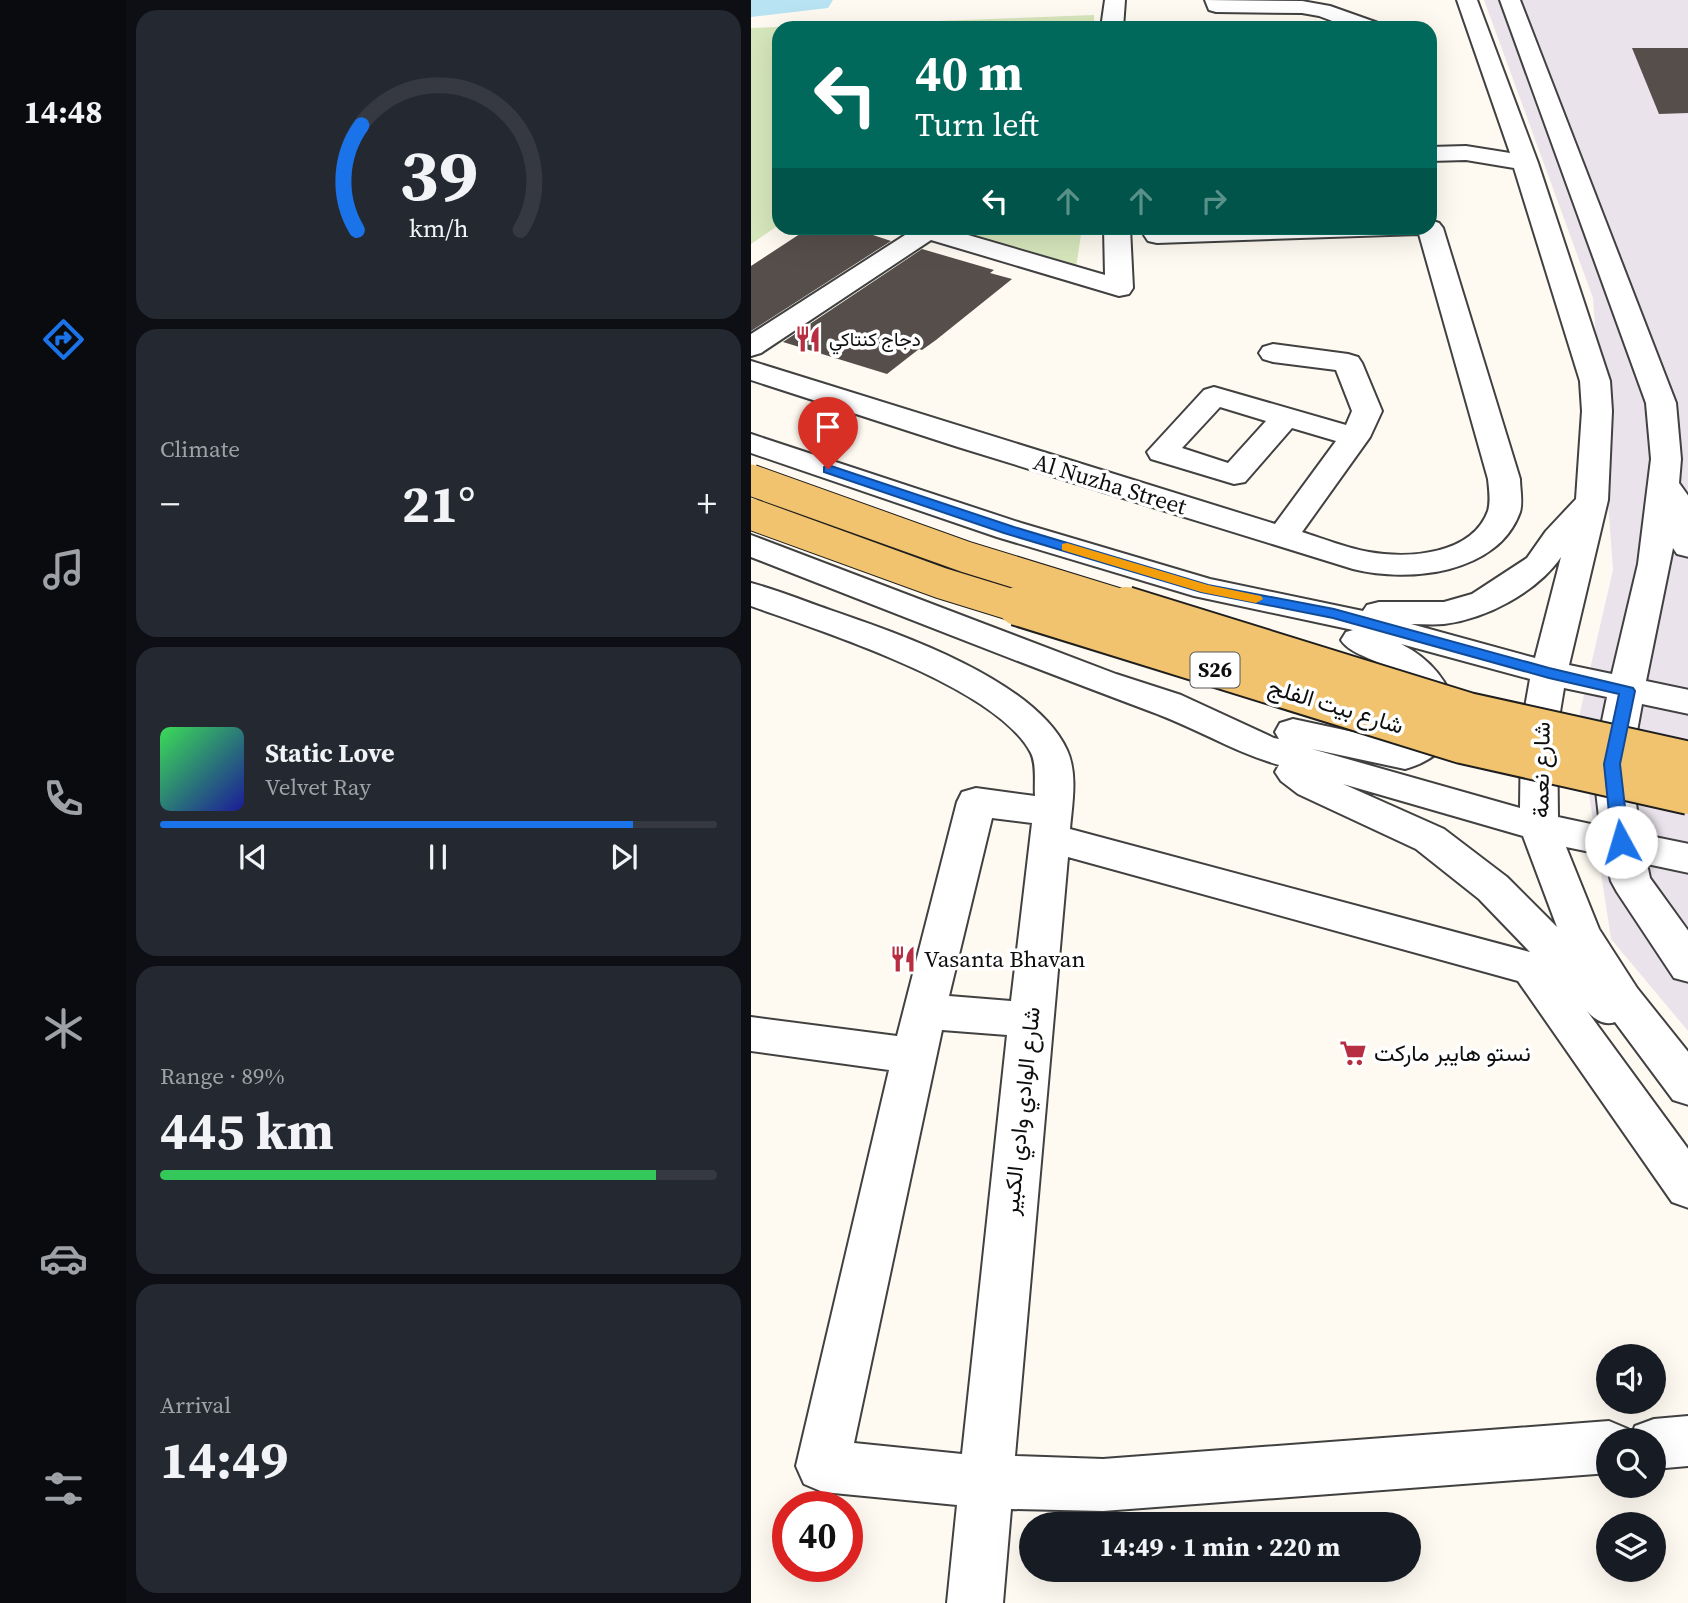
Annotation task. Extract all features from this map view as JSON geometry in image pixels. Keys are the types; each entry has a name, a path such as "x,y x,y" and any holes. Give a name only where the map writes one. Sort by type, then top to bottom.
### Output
{"main road":[{"name":"شارع بيت الفلج","path":"751,480 966,557 1467,712 1688,761"},
{"name":"شارع بيت الفلج","path":"751,514 941,583 1449,740 1688,795"}],"street":[{"path":"1113,21 1115,0"},
{"path":"1215,0 1216,6 1302,7 1323,10 1354,21"},
{"name":"شارع نعمة","path":"1467,0 1526,163 1595,381 1597,411 1592,500 1549,673 1539,730 1539,827 1580,934 1622,1000 1683,1081"},
{"path":"1511,1 1661,403 1688,547"},
{"path":"1369,6 1372,21"},
{"path":"1437,135 1463,137 1515,132"},
{"path":"1437,154 1466,153 1526,163"},
{"path":"751,347 922,235"},
{"path":"941,235 1119,288 1117,235"},
{"name":"Al Nuzha Street","path":"751,370 969,441 1365,562 1393,566 1427,562 1473,550 1490,537 1504,510 1504,478 1432,235"},
{"path":"1273,353 1348,363 1367,411 1355,437 1282,537"},
{"path":"1286,417 1355,437"},
{"path":"751,443 1009,530 1206,589 1383,648 1412,666 1435,694 1439,718 1423,747 1405,756 1168,704"},
{"path":"1673,462 1655,564 1639,626 1612,764 1621,842 1631,881 1688,966"},
{"path":"1334,614 1445,613 1484,602 1539,565 1558,538 1592,500"},
{"path":"751,545 1103,682 1168,704 1261,747 1539,827 1621,842 1688,859"},
{"path":"1206,589 1334,614 1549,673 1688,702"},
{"name":"شارع الوادي وادي الكبير","path":"751,594 933,662 1009,706 1049,750 1054,796 975,1603"},
{"path":"1261,747 1310,785 1430,839 1493,888 1570,970 1683,1081"},
{"path":"1596,1448 1103,1485 985,1482 823,1466 924,1011 976,802 1051,825 1133,863 1532,969 1688,1188"},
{"path":"924,1011 1031,1020"},
{"path":"751,1034 915,1056"},
{"path":"1666,1443 1688,1441"}],"shaded area":[{"path":"1484,0 1688,0 1688,1031 1611,939 1578,721 1613,570 1593,298"}],"green space":[{"path":"1094,15 1094,21 936,21"},
{"path":"772,27 772,230 751,244 751,28"},
{"path":"960,235 1081,235 1076,268"}],"building":[{"path":"1632,48 1688,48 1688,113 1659,114"},
{"path":"798,235 873,235 891,241 751,331 751,266"},
{"path":"922,249 994,270 990,273 1012,279 936,340 922,350 919,349 887,374 783,342"}],"waterway":[{"path":"751,6 815,0"}],"slow traffic":[{"path":"1067,547 1206,589 1256,599"}],"place":[{"name":"دجاج كنتاكي","path":"808,339"},
{"name":"Vasanta Bhavan","path":"903,959"},
{"name":"نستو هايبر ماركت","path":"1353,1053"}],"route":[{"path":"828,469 1009,530 1206,589 1334,614 1549,673 1627,691 1612,764 1621,842"}]}
